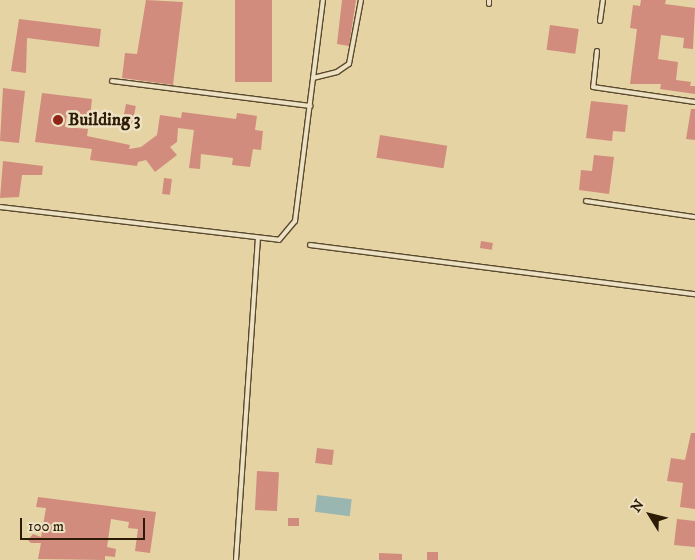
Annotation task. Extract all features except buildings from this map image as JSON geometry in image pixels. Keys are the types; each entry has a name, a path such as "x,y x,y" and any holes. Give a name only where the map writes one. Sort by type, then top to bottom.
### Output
{"lane":[{"path":"0,207 258,240 279,240 295,221 323,0"},
{"path":"313,78 337,72 349,64 361,0"},
{"path":"600,21 603,0"},
{"path":"597,51 593,87 695,102"},
{"path":"112,81 310,106"},
{"path":"586,201 695,217"},
{"path":"236,560 258,240"},
{"path":"310,245 695,294"}],"water":[{"path":"317,495 352,499 350,516 315,512"}],"place":[{"name":"Building 3","path":"58,120"}]}
